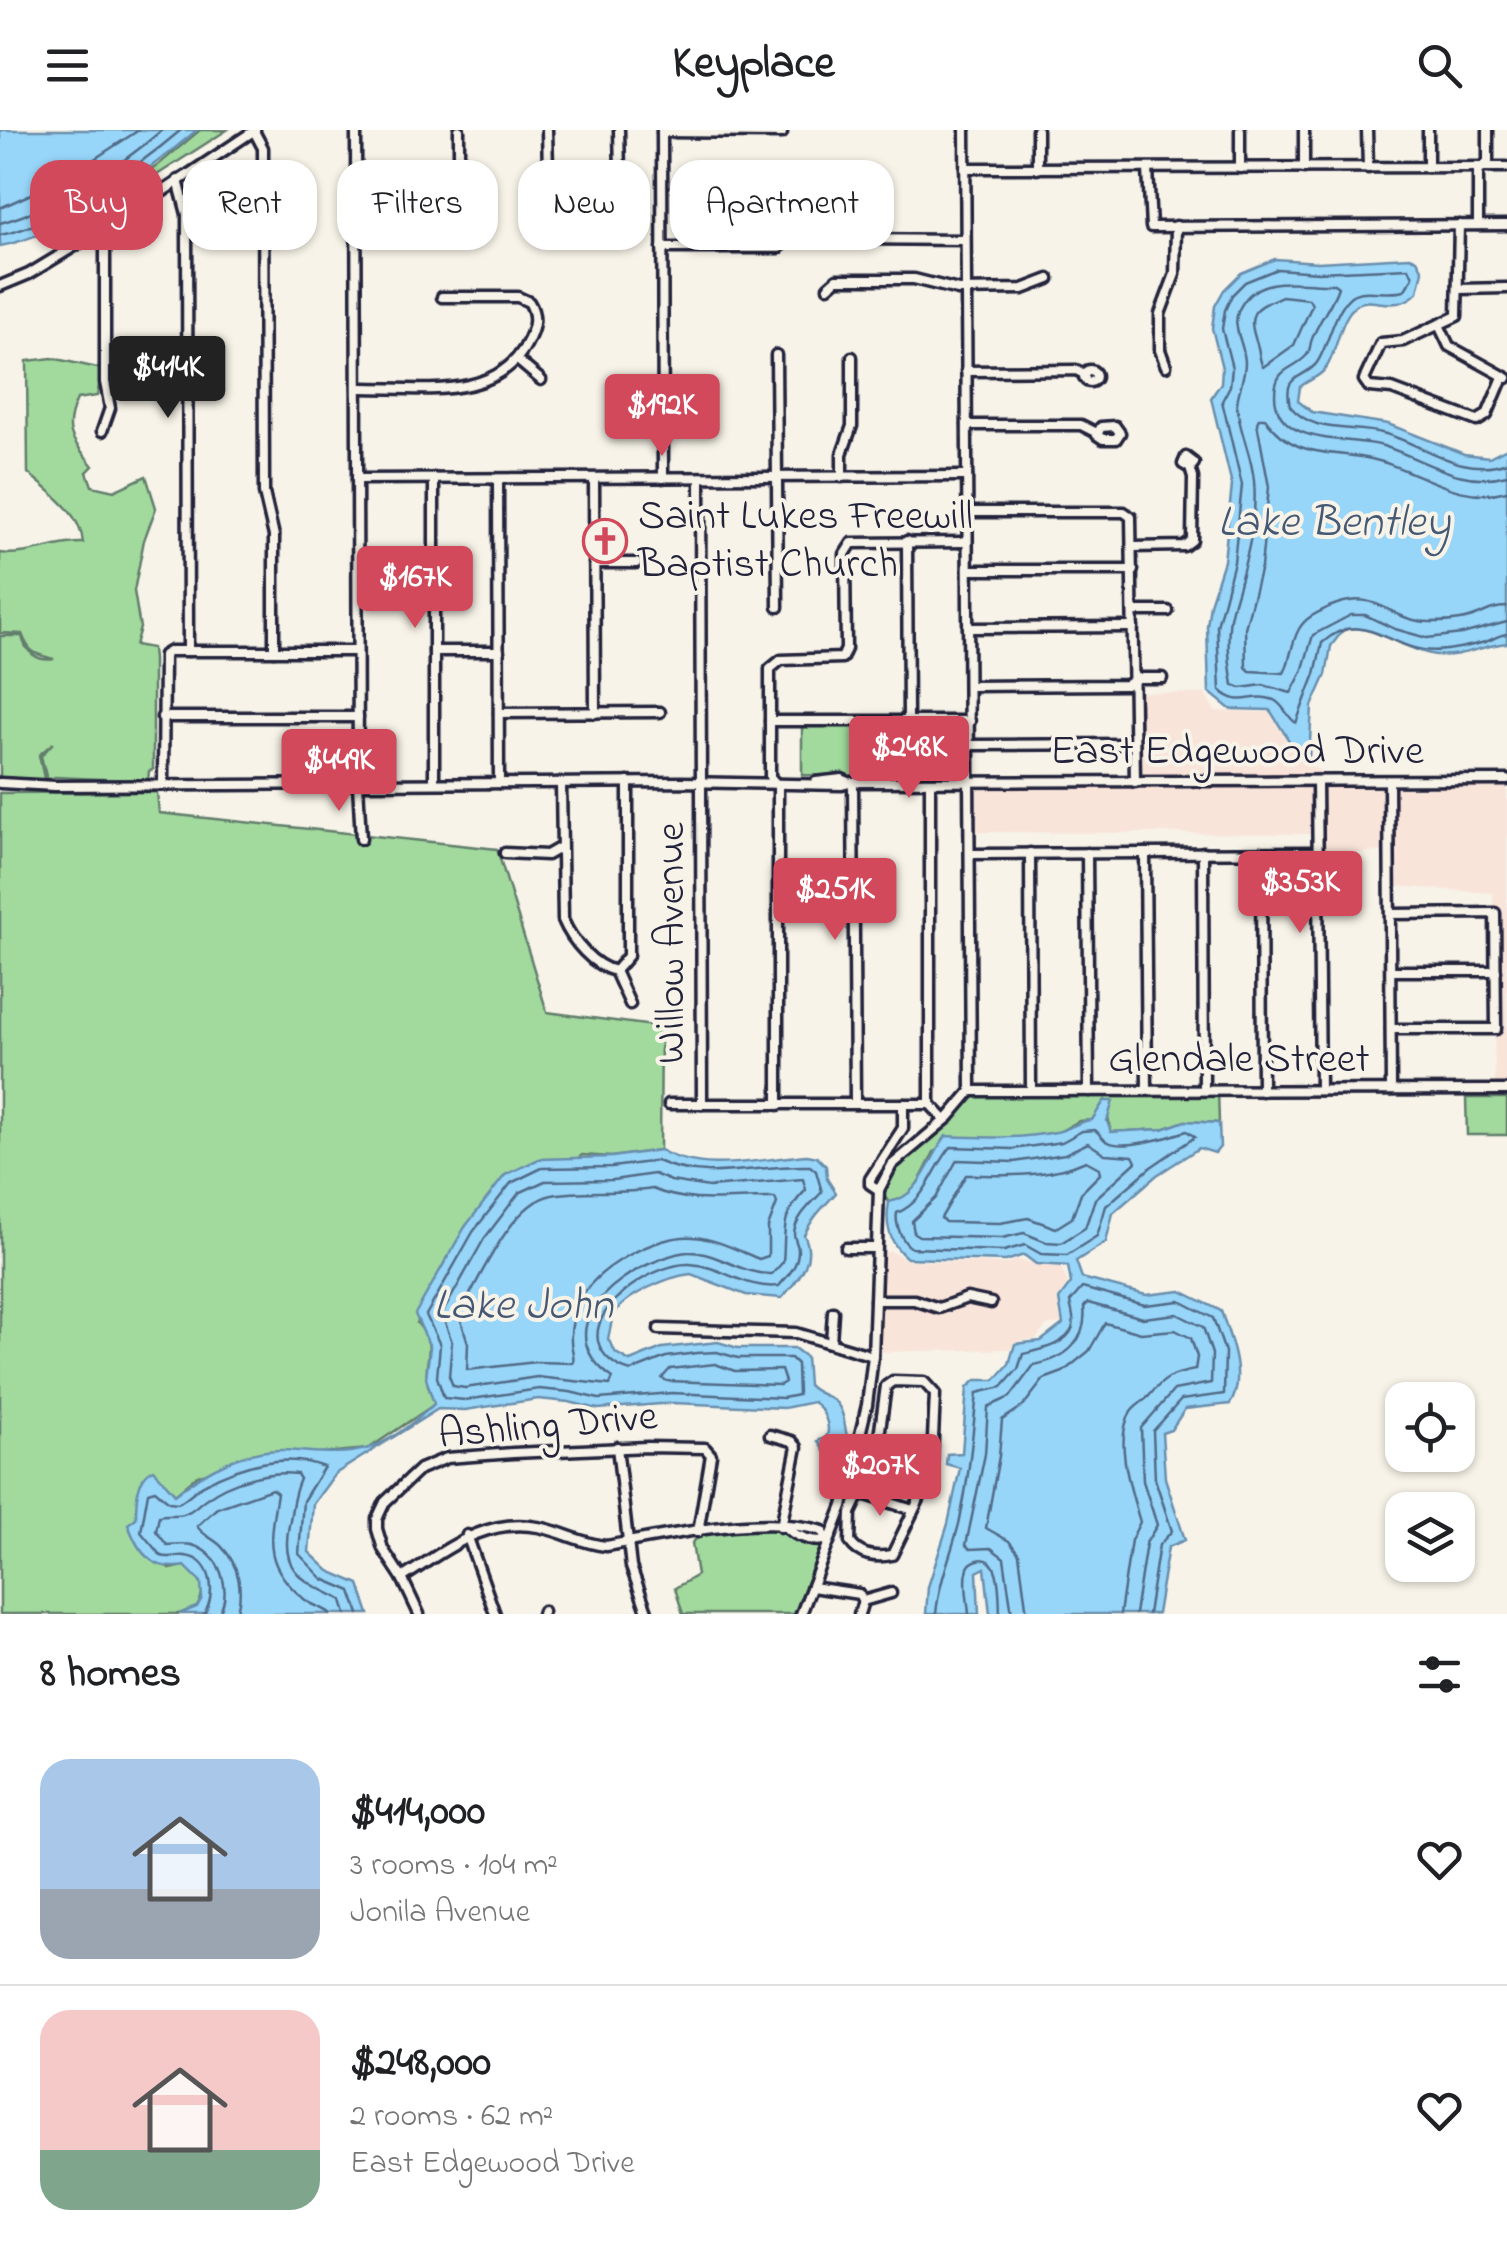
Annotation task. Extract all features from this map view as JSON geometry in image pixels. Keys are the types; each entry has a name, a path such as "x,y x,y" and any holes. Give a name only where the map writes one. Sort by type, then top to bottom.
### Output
{"street":[{"path":"163,190 254,130 263,148 264,493 274,536 274,650"},
{"path":"356,130 360,839"},
{"path":"459,130 459,160"},
{"path":"548,130 548,160"},
{"path":"619,130 620,160"},
{"path":"801,1614 854,1471 867,1406 873,1356 879,1190 892,1165 945,1120 971,1091 965,130"},
{"path":"1036,130 1037,169"},
{"path":"1240,130 1240,168"},
{"path":"1304,130 1304,168"},
{"path":"1367,130 1368,168"},
{"path":"1428,130 1428,168"},
{"path":"1478,225 1478,170 1488,162 1488,130"},
{"path":"663,478 662,131 782,132"},
{"path":"965,168 1507,167"},
{"path":"1148,168 1150,227 1507,225"},
{"path":"178,180 187,214 188,650"},
{"path":"1439,325 1449,346 1505,378 1487,415 1478,421 1392,389 1373,388 1366,384 1365,375 1380,342 1404,341 1459,312 1459,225"},
{"path":"1166,366 1160,350 1160,314 1176,274 1176,226"},
{"path":"894,239 965,240"},
{"path":"662,248 670,248"},
{"path":"0,286 29,274 67,250"},
{"path":"102,431 110,408 105,382 105,250"},
{"path":"828,286 837,280 914,279 949,290 1023,289 1049,279"},
{"path":"1459,288 1507,288"},
{"path":"357,388 469,387 493,378 516,359 530,337 535,322 530,302 518,297 442,297"},
{"path":"776,355 778,608"},
{"path":"842,476 842,454 852,426 852,357"},
{"path":"516,359 541,380"},
{"path":"966,371 1076,370 1084,374"},
{"path":"967,425 1081,425 1096,432"},
{"path":"1132,547 1180,546 1192,540 1190,468"},
{"path":"357,479 967,476"},
{"path":"434,478 434,783"},
{"name":"Willow Avenue","path":"700,478 702,1104"},
{"path":"594,479 596,713"},
{"path":"498,480 500,783"},
{"path":"967,512 1127,512 1131,516 1135,782"},
{"path":"907,542 908,721"},
{"path":"778,1105 778,786 770,777 770,669 776,661 838,660 845,653 849,545 967,542"},
{"path":"594,564 636,564"},
{"path":"968,570 1132,570"},
{"path":"1133,611 1168,611"},
{"path":"968,628 1133,627"},
{"path":"162,784 163,656 188,650 357,651"},
{"path":"434,650 498,651"},
{"path":"969,686 1133,683 1138,678 1162,678"},
{"path":"499,713 660,712"},
{"path":"162,717 358,717"},
{"path":"770,721 970,721"},
{"path":"970,744 1134,744"},
{"name":"East Edgewood Drive","path":"0,783 1507,780"},
{"path":"1317,781 1320,1090"},
{"path":"1389,781 1391,1090"},
{"path":"615,971 628,956 628,782"},
{"path":"851,782 854,1104"},
{"path":"930,782 930,1104 945,1120"},
{"path":"561,783 565,926 599,965 615,971 630,1004"},
{"path":"505,853 547,855 562,847"},
{"path":"1202,852 1204,1090"},
{"path":"1261,852 1262,1090"},
{"path":"970,854 1318,852"},
{"path":"1088,853 1089,1090"},
{"path":"1145,853 1147,1090"},
{"path":"1030,854 1031,1090"},
{"path":"1390,914 1496,913 1496,1029 1392,1029"},
{"path":"1391,971 1496,972"},
{"name":"Glendale Street","path":"971,1091 1507,1090"},
{"path":"669,1104 930,1104"},
{"path":"879,1190 870,1180 903,1128 903,1104"},
{"path":"846,1248 876,1248"},
{"path":"875,1300 921,1301 940,1308 968,1298 991,1302"},
{"path":"831,1342 833,1312"},
{"path":"659,1329 796,1333 873,1356"},
{"path":"854,1471 866,1475 866,1484 851,1512 848,1534 854,1548 866,1554 892,1555 926,1485 932,1460 935,1394 930,1386 919,1381 890,1382 886,1386 879,1437 906,1447"},
{"path":"867,1406 884,1408"},
{"path":"770,1435 792,1441 798,1447 783,1527"},
{"name":"Ashling Drive","path":"419,1614 378,1538 377,1519 385,1502 420,1469 437,1460 617,1447 686,1446 709,1450 712,1455 698,1532"},
{"path":"617,1447 632,1567 648,1614"},
{"path":"860,1493 913,1510"},
{"path":"402,1578 468,1536 488,1529 542,1528 594,1545 749,1524 783,1527 820,1542 828,1540"},
{"path":"468,1536 494,1614"},
{"path":"812,1587 854,1592 864,1601"},
{"path":"864,1601 891,1592"},
{"path":"859,1614 864,1601"}],"shaded area":[{"path":"1136,692 1205,694 1215,711 1269,712 1298,758 1332,778 1137,779"},
{"path":"1507,783 1507,1087 1495,1087 1493,893 1393,886 1392,784"},
{"path":"1314,784 1315,834 973,832 972,785"},
{"path":"1320,784 1387,784 1388,851 1321,856"},
{"path":"890,1251 907,1260 1006,1264 1017,1260 1061,1268 1068,1283 1057,1299 1061,1323 1046,1326 1036,1339 1014,1342 1011,1349 878,1352 878,1256"}],"green space":[{"path":"200,130 227,130 163,171 163,161"},
{"path":"52,358 102,369 97,396 77,399 70,420 75,442 93,466 87,472 92,486 114,491 146,476 156,508 144,540 134,591 140,628 135,645 152,648 153,660 153,770 149,771 148,781 55,777 47,780 41,756 53,743 39,755 45,783 0,783 0,636 22,636 33,655 54,659 34,652 22,634 0,633 0,553 83,543 71,513 28,473 27,361"},
{"path":"870,725 870,776 802,775 802,726"},
{"path":"157,792 159,813 497,849 547,1012 661,1027 660,1150 612,1157 582,1155 447,1257 417,1323 429,1345 427,1380 435,1404 368,1449 312,1454 198,1475 175,1494 153,1470 138,1499 138,1521 169,1569 185,1566 195,1574 202,1589 197,1607 179,1614 0,1614 0,793"},
{"path":"1218,1090 1219,1123 1185,1121 1163,1129 1111,1132 1105,1101 1092,1120 1079,1121 1059,1132 934,1152 912,1191 898,1200 889,1202 879,1190 886,1174 971,1091"},
{"path":"1466,1098 1507,1098 1507,1135 1467,1135"},
{"path":"743,1528 784,1530 792,1537 821,1545 796,1614 683,1614 675,1588 697,1575 692,1543 700,1535"}],"water":[{"path":"0,130 197,130 160,160 30,160 30,237 0,246"},
{"name":"Lake Bentley","path":"1410,257 1417,260 1423,271 1418,292 1401,302 1364,302 1352,309 1326,368 1300,387 1298,401 1312,412 1388,424 1464,454 1489,457 1507,448 1507,643 1436,655 1367,630 1344,629 1331,646 1326,675 1312,706 1309,758 1291,744 1270,710 1230,709 1209,692 1207,626 1224,561 1232,485 1211,398 1221,383 1222,368 1212,328 1215,306 1241,273 1275,259 1318,262"},
{"path":"1104,1101 1113,1101 1107,1121 1111,1132 1163,1129 1185,1121 1219,1123 1220,1147 1215,1153 1199,1148 1157,1175 1113,1213 1106,1242 1076,1261 1082,1278 1146,1295 1181,1291 1221,1311 1237,1370 1235,1394 1230,1404 1185,1409 1171,1430 1162,1433 1165,1478 1185,1540 1168,1547 1157,1614 990,1614 985,1568 977,1572 979,1614 926,1614 928,1587 960,1468 946,1464 947,1454 962,1453 967,1388 976,1380 995,1380 1009,1364 1015,1344 1041,1341 1063,1324 1059,1299 1071,1283 1068,1266 1036,1264 1024,1255 1006,1261 907,1258 890,1233 889,1202 900,1199 916,1185 946,1136 1029,1136 1056,1132 1092,1120"},
{"name":"Lake John","path":"660,1150 677,1158 713,1164 817,1157 826,1166 827,1179 836,1193 804,1235 807,1261 782,1298 746,1295 691,1274 672,1278 637,1294 619,1308 608,1339 616,1353 630,1361 662,1348 718,1342 738,1348 794,1348 806,1357 808,1385 835,1401 841,1410 847,1437 842,1442 824,1451 818,1441 828,1433 827,1423 813,1402 784,1408 673,1403 598,1409 538,1399 465,1410 438,1409 335,1474 313,1504 309,1552 329,1571 359,1584 369,1614 179,1614 197,1607 202,1598 201,1582 185,1566 164,1566 148,1558 128,1524 136,1518 138,1491 147,1473 153,1469 175,1494 212,1470 254,1453 347,1452 378,1445 395,1435 434,1404 426,1378 430,1347 415,1314 465,1227 505,1175 539,1159 612,1157"}],"place":[{"name":"Saint Lukes Freewill Baptist Church","path":"605,541"}]}
